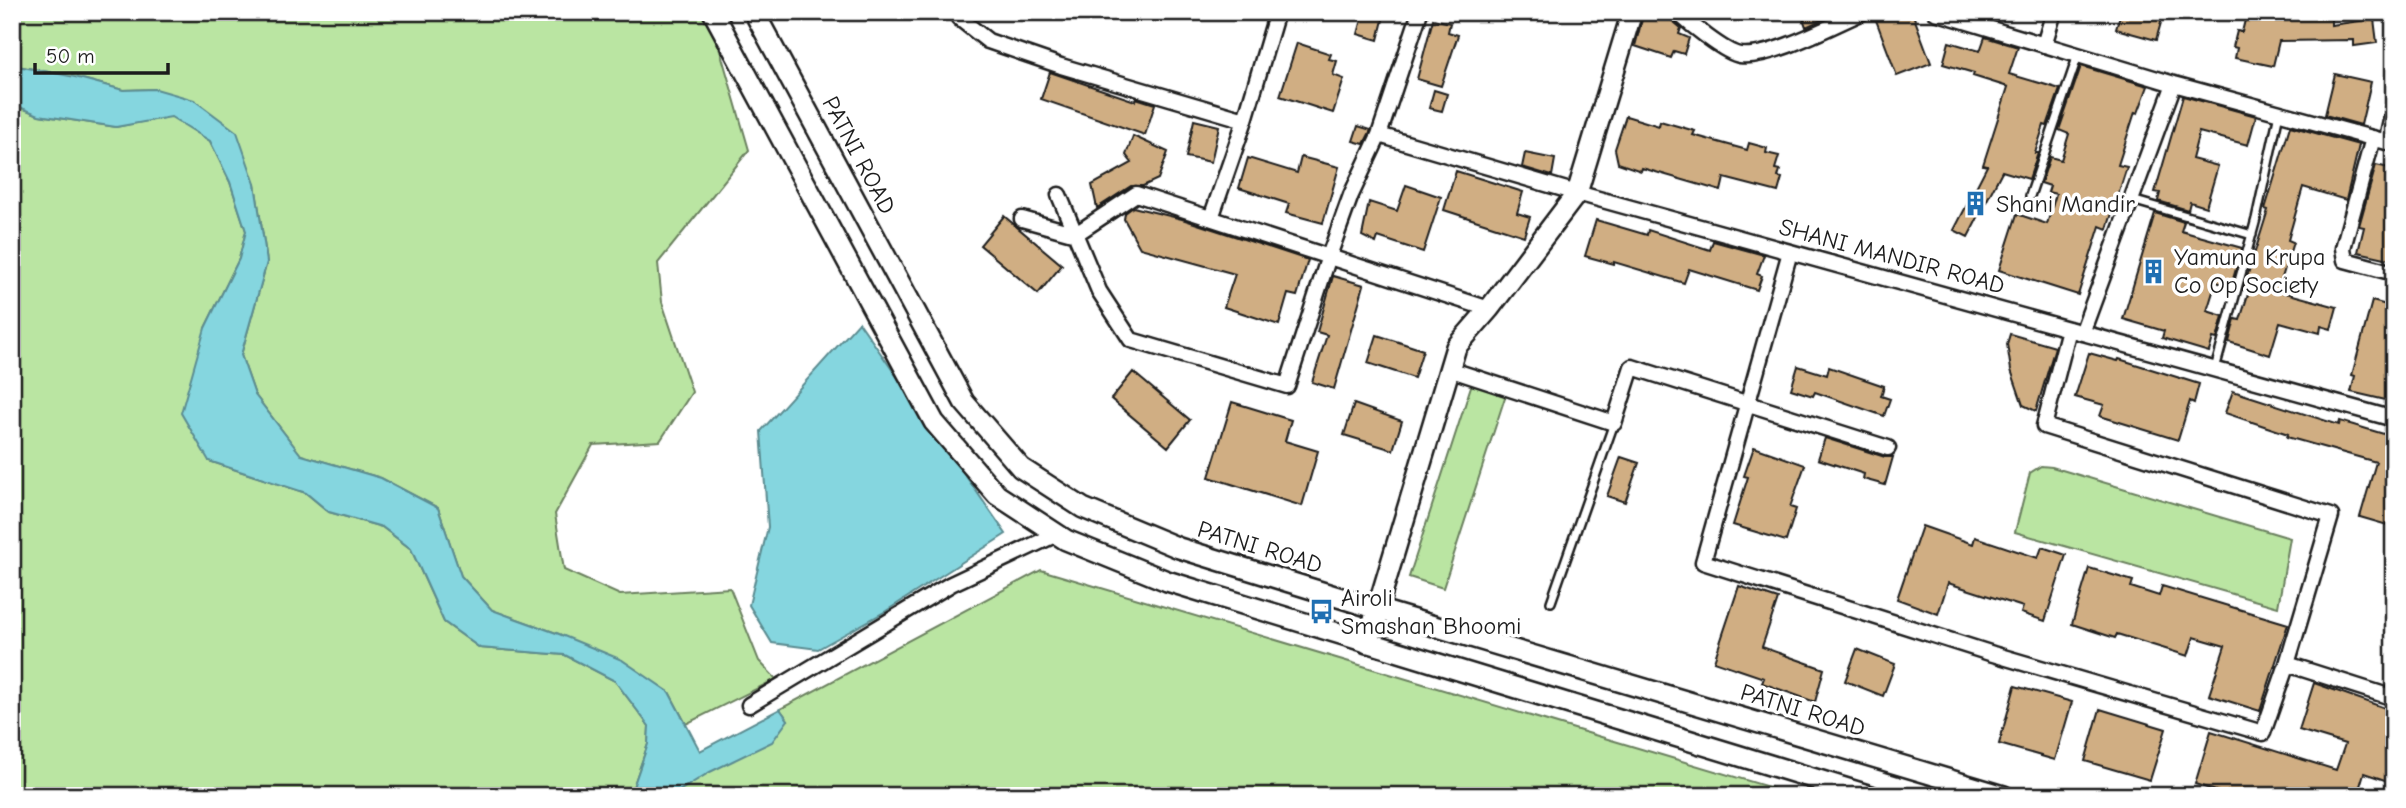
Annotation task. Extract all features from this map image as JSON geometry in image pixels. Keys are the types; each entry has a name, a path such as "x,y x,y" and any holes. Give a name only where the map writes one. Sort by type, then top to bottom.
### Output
{"main road":[{"path":"713,12 934,422 997,495 1066,540 1167,581 1871,796"},
{"name":"PATNI ROAD","path":"754,12 964,402 1021,468 1083,508 1179,548 2004,796"},
{"path":"1367,643 1456,347 1489,309 1577,193 1632,12"}],"street":[{"path":"1211,218 1245,120 1277,12"},
{"path":"1059,195 1099,291 1132,340 1287,386 1329,256 1351,195 1379,135 1420,12"},
{"path":"1676,12 1700,32 1738,55 1767,53 1863,12"},
{"path":"1935,12 2383,141 2343,248 2345,260 2394,274"},
{"path":"2043,45 2054,12"},
{"path":"959,18 988,41 1061,66 1245,120"},
{"path":"1790,251 1703,562 1993,654 2263,733 2287,664 2331,516 2044,426 2076,331 2131,200 2174,83"},
{"name":"SHANI MANDIR ROAD","path":"1379,135 1577,193 2394,419"},
{"path":"1022,219 1076,234 1136,194 1489,309"},
{"path":"1449,369 1614,423 1632,366 1888,448"},
{"path":"750,705 951,584 1057,534"},
{"path":"2287,664 2394,698"}],"lane":[{"path":"2030,196 2078,55"},
{"path":"2383,141 2394,91"},
{"path":"2215,369 2252,235 2279,113"},
{"path":"2131,200 2252,235"},
{"path":"1551,602 1614,423"}],"green space":[{"path":"12,12 709,12 749,150 658,263 662,302 692,392 660,441 593,445 555,514 564,570 620,595 730,588 759,661 776,679 686,724 669,692 559,634 492,610 461,576 438,508 381,478 301,455 255,395 241,355 267,262 255,184 156,89 123,90 75,77 12,65"},
{"path":"12,104 39,115 116,127 171,116 210,141 230,182 246,231 239,259 205,328 209,461 306,493 329,512 382,527 411,549 444,622 480,648 565,655 615,681 649,726 648,744 630,796 12,796"},
{"path":"1474,377 1508,388 1443,588 1409,577"},
{"path":"2041,466 2290,538 2278,607 2015,532 2030,473"},
{"path":"1041,570 1799,796 671,796 788,720 780,709"}],"water":[{"path":"12,65 75,77 123,90 156,89 194,100 237,132 255,184 267,262 241,355 255,395 301,455 381,478 438,508 461,576 492,610 622,660 669,692 700,751 780,709 788,720 772,742 710,772 671,796 630,796 648,744 649,726 615,681 565,655 480,648 444,622 411,549 382,527 329,512 306,493 209,461 181,413 205,328 239,259 246,231 230,182 210,141 171,117 116,127 39,115 12,104"},
{"path":"859,322 1006,534 886,611 818,649 772,643 749,605 768,527 761,431"}],"building":[{"path":"1364,12 1385,12 1378,40 1358,34"},
{"path":"1644,12 1668,12 1669,18 1681,28 1679,34 1689,38 1684,54 1674,51 1671,58 1635,46"},
{"path":"1801,12 1839,12 1806,27"},
{"path":"1873,12 1912,12 1931,63 1897,76"},
{"path":"2121,12 2164,12 2156,40 2116,29"},
{"path":"2247,12 2268,12 2287,17 2331,16 2331,25 2374,19 2377,43 2354,46 2354,40 2279,41 2273,66 2235,58 2237,48 2233,47 2237,31 2242,32"},
{"path":"1433,19 1450,23 1448,32 1458,35 1441,86 1417,79"},
{"path":"1985,37 2018,47 2009,74 2060,89 2047,126 2044,125 2029,179 2002,171 1968,237 1954,230 1987,166 1983,165 2008,87 1943,64 1949,42 1980,51"},
{"path":"1297,43 1331,54 1329,59 1337,61 1333,75 1344,79 1333,113 1280,96"},
{"path":"2081,66 2148,86 2138,113 2135,112 2118,165 2127,167 2107,229 2100,226 2078,295 1999,270 2017,214 2047,224 2056,194 2048,192 2050,186 2041,183 2050,157 2061,160 2069,134 2059,130"},
{"path":"1050,72 1135,101 1136,98 1155,104 1145,135 1041,99"},
{"path":"2335,74 2371,82 2361,125 2325,115"},
{"path":"1434,90 1447,94 1442,111 1429,108"},
{"path":"2183,96 2256,116 2248,145 2199,132 2192,159 2218,166 2206,207 2190,202 2188,210 2158,201 2160,193 2155,192"},
{"path":"1626,116 1659,126 1660,121 1695,131 1693,135 1747,150 1749,143 1767,148 1766,153 1779,156 1775,169 1780,170 1778,177 1782,178 1778,192 1724,178 1721,191 1618,163 1615,149"},
{"path":"1194,120 1219,126 1211,162 1186,157"},
{"path":"1358,126 1371,130 1364,144 1353,141"},
{"path":"2290,126 2359,145 2346,200 2303,187 2288,240 2293,242 2278,291 2337,307 2331,329 2321,326 2320,333 2280,322 2270,355 2229,342 2235,319 2240,320 2249,291 2243,290"},
{"path":"1133,136 1168,152 1158,179 1143,186 1131,186 1097,208 1092,185 1132,163 1126,155"},
{"path":"1525,153 1555,159 1552,176 1522,167"},
{"path":"1301,157 1339,167 1323,223 1286,213 1289,204 1239,188 1248,158 1297,173"},
{"path":"2376,165 2394,169 2394,260 2358,252 2364,227 2359,226"},
{"path":"1456,171 1523,192 1517,213 1530,217 1524,236 1444,210"},
{"path":"1406,185 1441,197 1423,252 1378,237 1376,243 1362,236 1369,202 1397,211"},
{"path":"1133,207 1182,219 1308,260 1297,296 1288,294 1279,325 1224,307 1235,274 1140,248 1124,219 1125,213"},
{"path":"2155,213 2184,222 2181,231 2242,248 2231,286 2216,282 2207,311 2223,316 2217,339 2213,338 2209,352 2162,338 2164,331 2123,319"},
{"path":"1004,216 1062,265 1038,294 980,245"},
{"path":"1596,220 1647,235 1648,230 1710,250 1713,241 1764,255 1757,274 1762,276 1757,290 1689,269 1684,283 1585,256"},
{"path":"1333,276 1364,285 1334,389 1312,382 1327,335 1317,332"},
{"path":"2372,301 2394,307 2394,386 2390,401 2351,392 2355,376 2352,375"},
{"path":"2010,334 2055,347 2036,411 2023,405 2011,370 2007,344"},
{"path":"1377,335 1423,350 1414,378 1368,363"},
{"path":"2089,353 2118,361 2119,359 2199,384 2194,403 2190,401 2178,440 2100,416 2104,405 2075,397"},
{"path":"1798,366 1827,375 1829,367 1884,386 1881,396 1890,399 1884,416 1815,392 1813,396 1791,389"},
{"path":"1133,372 1190,420 1168,447 1111,399"},
{"path":"2233,391 2339,425 2340,421 2394,437 2394,527 2360,517 2376,462 2287,437 2288,434 2225,413"},
{"path":"1232,402 1291,420 1285,441 1318,451 1302,506 1209,477"},
{"path":"1354,404 1402,421 1393,450 1344,435"},
{"path":"1825,438 1885,457 1893,457 1885,485 1863,479 1864,474 1818,459"},
{"path":"1754,447 1805,465 1790,507 1796,509 1786,541 1733,525 1748,477 1744,476"},
{"path":"1621,457 1639,463 1625,502 1607,496"},
{"path":"1922,526 1973,544 1975,537 2038,558 2042,547 2066,555 2045,621 2021,613 2023,607 1948,583 1938,614 1897,599"},
{"path":"2089,568 2133,581 2131,587 2159,596 2162,586 2288,624 2260,711 2209,695 2225,646 2194,637 2188,656 2117,634 2115,638 2072,624"},
{"path":"1739,586 1778,599 1762,647 1824,669 1815,702 1762,683 1764,678 1714,661"},
{"path":"1857,649 1895,664 1883,696 1845,681"},
{"path":"2314,683 2391,710 2387,720 2394,723 2394,783 2364,773 2357,796 2231,796 2195,784 2211,731 2336,770 2345,744 2299,730"},
{"path":"2015,686 2072,702 2055,760 1999,744"},
{"path":"2100,709 2166,729 2150,780 2085,761"}],"place":[{"name":"Shani Mandir","path":"1976,204"},
{"name":"Yamuna Krupa Co Op Society","path":"2154,271"},
{"name":"Airoli Smashan Bhoomi","path":"1321,612"}]}
